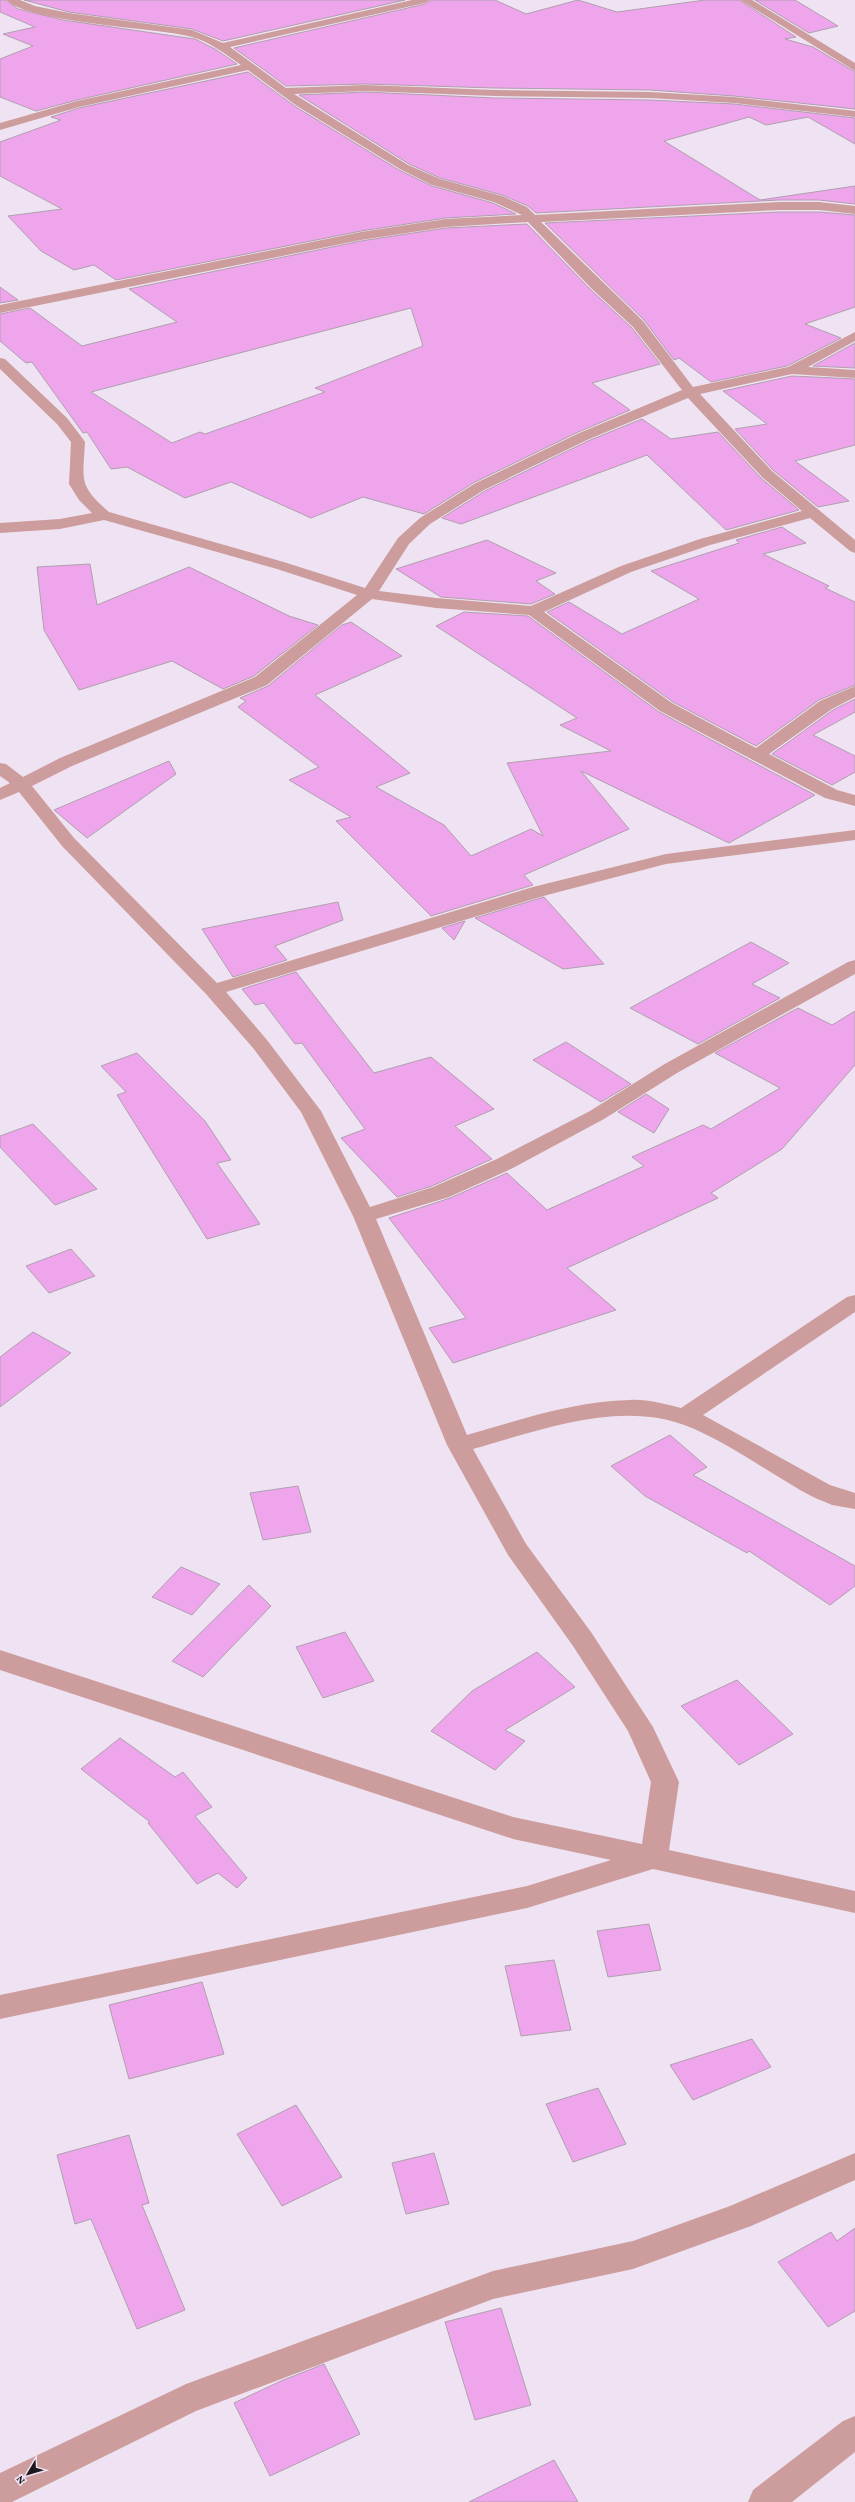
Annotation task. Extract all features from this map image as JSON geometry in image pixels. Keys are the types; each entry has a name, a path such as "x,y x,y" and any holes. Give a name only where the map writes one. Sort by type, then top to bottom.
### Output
{"street":[{"path":"0,3 17,0 32,9 68,16 192,33 222,46 248,67 313,112 404,167 436,182 498,199 523,210 596,286 638,324 690,392 767,474 812,513 832,527 855,548"},
{"path":"222,46 426,0"},
{"path":"745,0 855,68"},
{"path":"0,127 77,104 248,67"},
{"path":"284,91 365,88 495,93 650,95 734,100 855,114"},
{"path":"0,309 361,236 446,223 633,212 779,206 819,206 855,210"},
{"path":"792,370 855,336"},
{"path":"0,362 62,421 78,442 75,485 85,500 104,515 267,562 369,594 436,603 533,611 626,569 705,542 812,513"},
{"path":"0,795 66,762 261,681 369,594 403,540 425,521 479,487 568,443 690,392 792,370 855,374"},
{"path":"0,528 60,524 104,515"},
{"path":"832,527 855,529"},
{"path":"533,611 666,707 831,794 855,801"},
{"path":"757,755 826,705 855,691"},
{"path":"0,768 22,784 68,842 213,990 260,1044 311,1111 364,1216 458,1445 517,1549 582,1639 640,1727 665,1782 654,1858"},
{"path":"213,990 540,891 666,859 855,835"},
{"path":"364,1216 441,1192 504,1164 597,1115 670,1069 855,966"},
{"path":"685,1416 855,1302"},
{"path":"458,1445 546,1420 625,1408 685,1416 736,1441 823,1492 848,1502 855,1501"},
{"path":"0,1660 513,1828 855,1902"},
{"path":"0,2007 526,1897 654,1858"},
{"path":"0,2490 186,2399 493,2285 633,2256 740,2216 855,2166"},
{"path":"765,2502 855,2432"},
{"path":"0,2495 3,2502"}],"building":[{"path":"0,0 6,0 18,9 63,20 195,39 215,49 237,64 77,100 36,111 0,97 0,59 33,46 3,34 35,27 0,12"},
{"path":"24,0 405,0 223,41 192,29 69,12"},
{"path":"431,0 495,0 526,14 578,0 617,12 705,0 739,0 796,37 785,39 813,47 855,72 855,109 734,96 650,90 495,88 365,84 286,86 234,48 425,4"},
{"path":"755,0 795,0 838,26 809,33"},
{"path":"248,72 296,107 399,170 432,186 493,203 516,214 446,218 361,231 116,280 94,265 74,270 41,251 8,216 62,209 0,176 0,142 61,120 51,117 79,108"},
{"path":"365,92 495,98 650,100 734,104 855,118 855,144 808,117 766,125 749,117 664,141 760,200 855,186 855,204 819,200 779,200 536,213 528,206 502,195 440,178 409,164 299,95"},
{"path":"779,212 819,212 855,215 855,307 805,324 841,338 787,366 711,382 679,358 674,360 644,320 545,223"},
{"path":"527,224 590,289 632,328 660,364 592,383 630,410 576,433 473,483 424,514 363,497 311,518 231,482 185,498 127,467 111,469 87,432 83,433 32,362 26,363 0,341 0,314 30,308 82,346 177,322 129,289 361,241 446,228","holes":["411,308 423,346 315,388 325,392 205,434 200,432 172,443 91,392"]},
{"path":"0,287 18,300 0,303"},
{"path":"855,343 855,368 813,366"},
{"path":"792,376 855,379 855,445 795,461 849,501 818,507 773,470 735,429 767,424 723,391"},
{"path":"642,419 671,439 718,432 761,478 799,510 726,530 647,455 461,524 442,518 485,491 588,441"},
{"path":"782,527 806,543 763,554 829,586 825,588 855,602 855,685 819,700 756,746 673,702 547,612 569,602 622,634 699,599 651,571 739,543 736,540"},
{"path":"487,540 556,573 536,581 555,594 531,604 441,597 396,569"},
{"path":"90,564 97,605 189,567 289,616 318,625 254,676 223,689 172,661 79,690 44,630 37,567"},
{"path":"464,612 528,616 659,712 815,795 729,843 581,771 629,829 524,875 533,885 431,916 336,821 351,817 289,780 319,767 238,707 246,701 240,698 268,686 342,625 351,622 402,656 315,695 410,773 376,787 444,825 471,856 531,829 543,836 507,763 611,751 560,725 577,718 436,626"},
{"path":"855,699 855,712 813,735 855,756 855,772 832,785 772,754 833,710"},
{"path":"169,761 176,774 87,838 54,810"},
{"path":"544,897 604,964 563,969 475,918"},
{"path":"338,902 343,920 275,946 287,960 233,977 202,929"},
{"path":"465,921 454,940 442,928"},
{"path":"751,942 789,963 752,984 780,998 698,1044 630,1008"},
{"path":"296,972 374,1073 431,1057 494,1109 455,1126 492,1159 432,1186 397,1197 341,1138 365,1129 302,1043 295,1044 264,1003 255,1005 242,989"},
{"path":"798,1008 832,1025 855,1011 855,1065 782,1149 711,1193 718,1198 567,1268 616,1310 453,1363 429,1328 466,1318 389,1218 450,1198 507,1173 547,1210 644,1166 632,1157 703,1125 711,1129 780,1088 715,1053"},
{"path":"566,1042 631,1084 601,1102 533,1060"},
{"path":"137,1053 205,1121 231,1160 217,1163 260,1224 207,1239 117,1095 126,1092 101,1066"},
{"path":"646,1094 669,1109 654,1133 618,1112"},
{"path":"33,1124 97,1189 55,1205 0,1147 0,1136"},
{"path":"71,1249 95,1276 49,1293 26,1266"},
{"path":"33,1332 71,1353 0,1407 0,1357"},
{"path":"670,1435 707,1467 693,1475 855,1566 855,1586 830,1605 749,1551 747,1553 645,1496 611,1466"},
{"path":"298,1486 311,1532 263,1540 250,1493"},
{"path":"181,1567 220,1584 192,1615 152,1597"},
{"path":"249,1585 271,1606 203,1677 172,1661"},
{"path":"345,1632 374,1681 323,1698 296,1647"},
{"path":"537,1652 575,1687 505,1730 525,1741 495,1770 431,1731 472,1691"},
{"path":"737,1680 793,1734 739,1765 681,1706"},
{"path":"120,1738 175,1777 183,1772 212,1807 195,1816 247,1878 237,1888 218,1873 197,1884 148,1823 150,1822 81,1769"},
{"path":"649,1924 661,1970 608,1977 597,1931"},
{"path":"554,1960 571,2030 521,2036 505,1966"},
{"path":"202,1982 224,2054 129,2079 109,2005"},
{"path":"752,2039 771,2067 693,2100 670,2065"},
{"path":"598,2088 626,2144 573,2162 546,2104"},
{"path":"296,2105 342,2177 282,2206 237,2134"},
{"path":"129,2135 149,2203 142,2205 185,2310 137,2329 91,2219 75,2224 57,2155"},
{"path":"434,2153 449,2204 406,2214 392,2163"},
{"path":"855,2228 855,2311 828,2327 778,2262 831,2232 837,2241"},
{"path":"501,2308 531,2405 475,2420 445,2322"},
{"path":"324,2364 360,2434 270,2476 234,2403 281,2381"},
{"path":"554,2460 578,2502 469,2502"}]}
